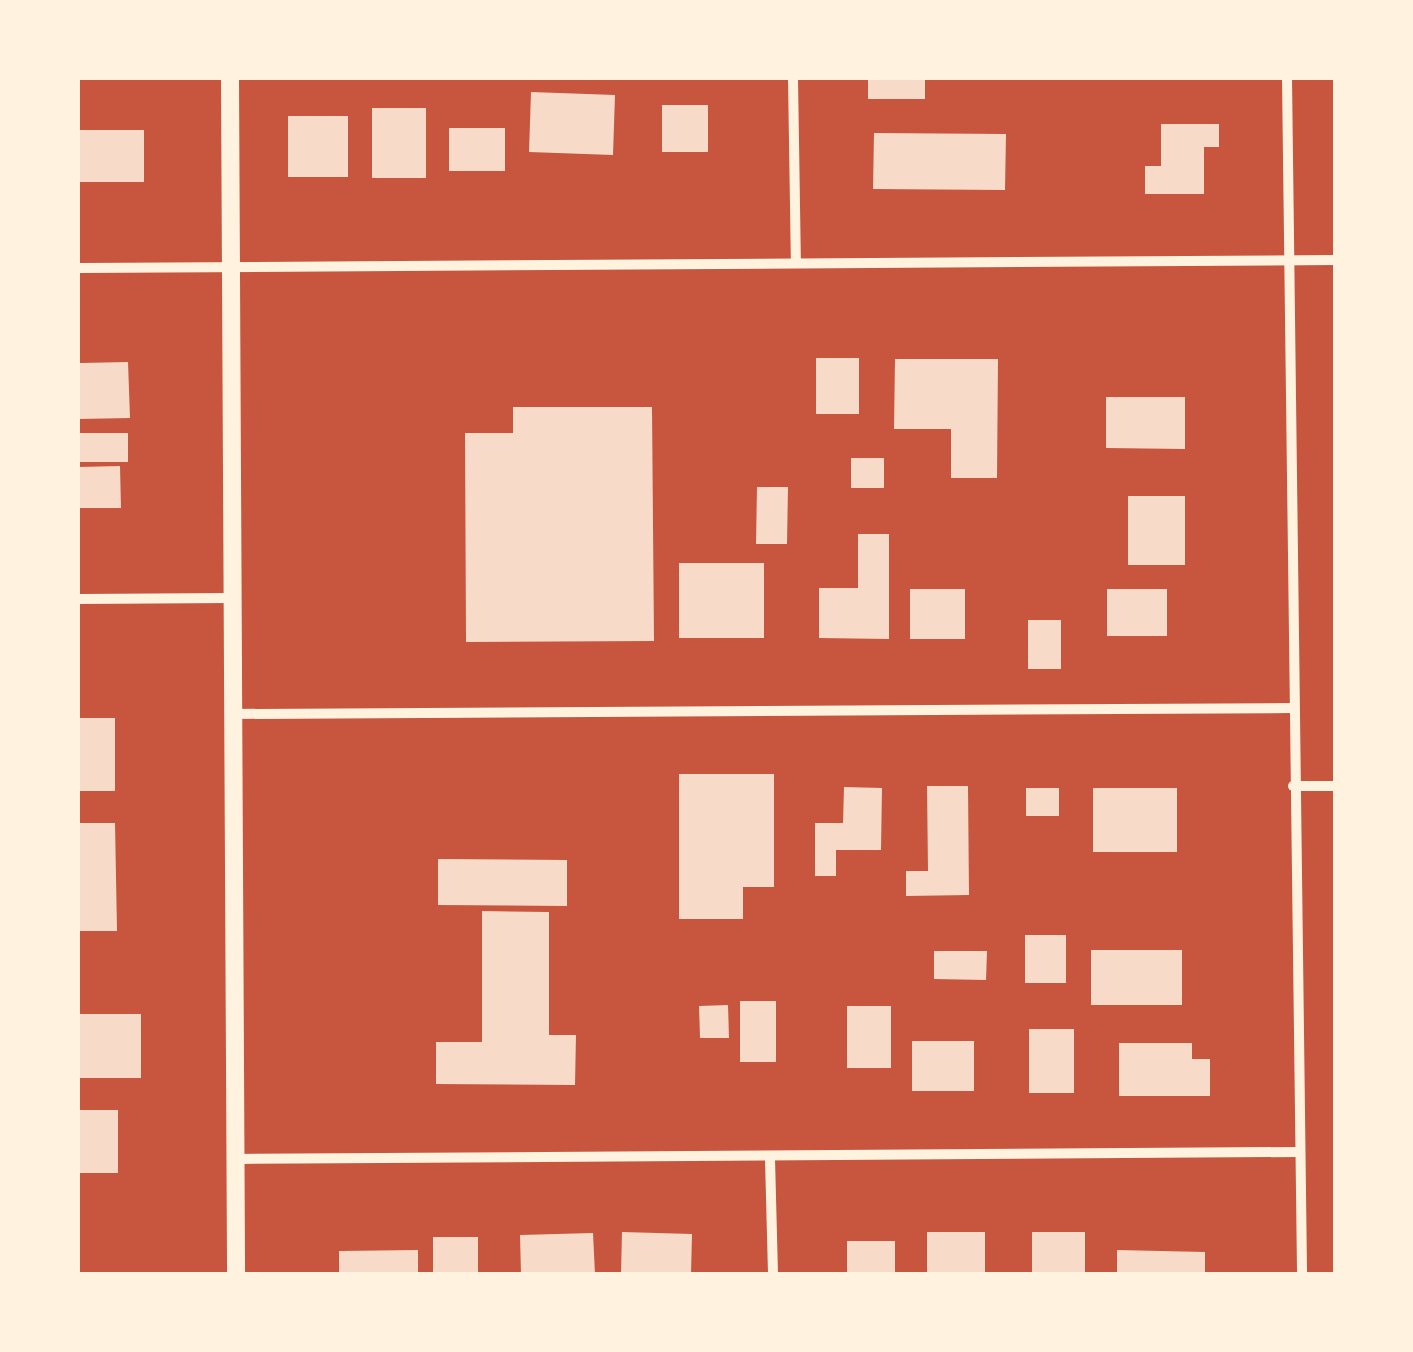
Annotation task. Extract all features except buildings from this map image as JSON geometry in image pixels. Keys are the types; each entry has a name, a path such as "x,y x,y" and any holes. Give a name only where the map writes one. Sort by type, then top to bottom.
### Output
{"street":[{"path":"230,78 236,1274"},
{"path":"793,78 796,260"},
{"path":"1287,78 1302,1274"},
{"path":"78,268 796,260 1336,260"},
{"path":"78,599 232,598"},
{"path":"232,714 1292,708"},
{"path":"1293,786 1336,786"},
{"path":"235,1159 770,1159 1299,1152"},
{"path":"770,1159 773,1274"}]}
